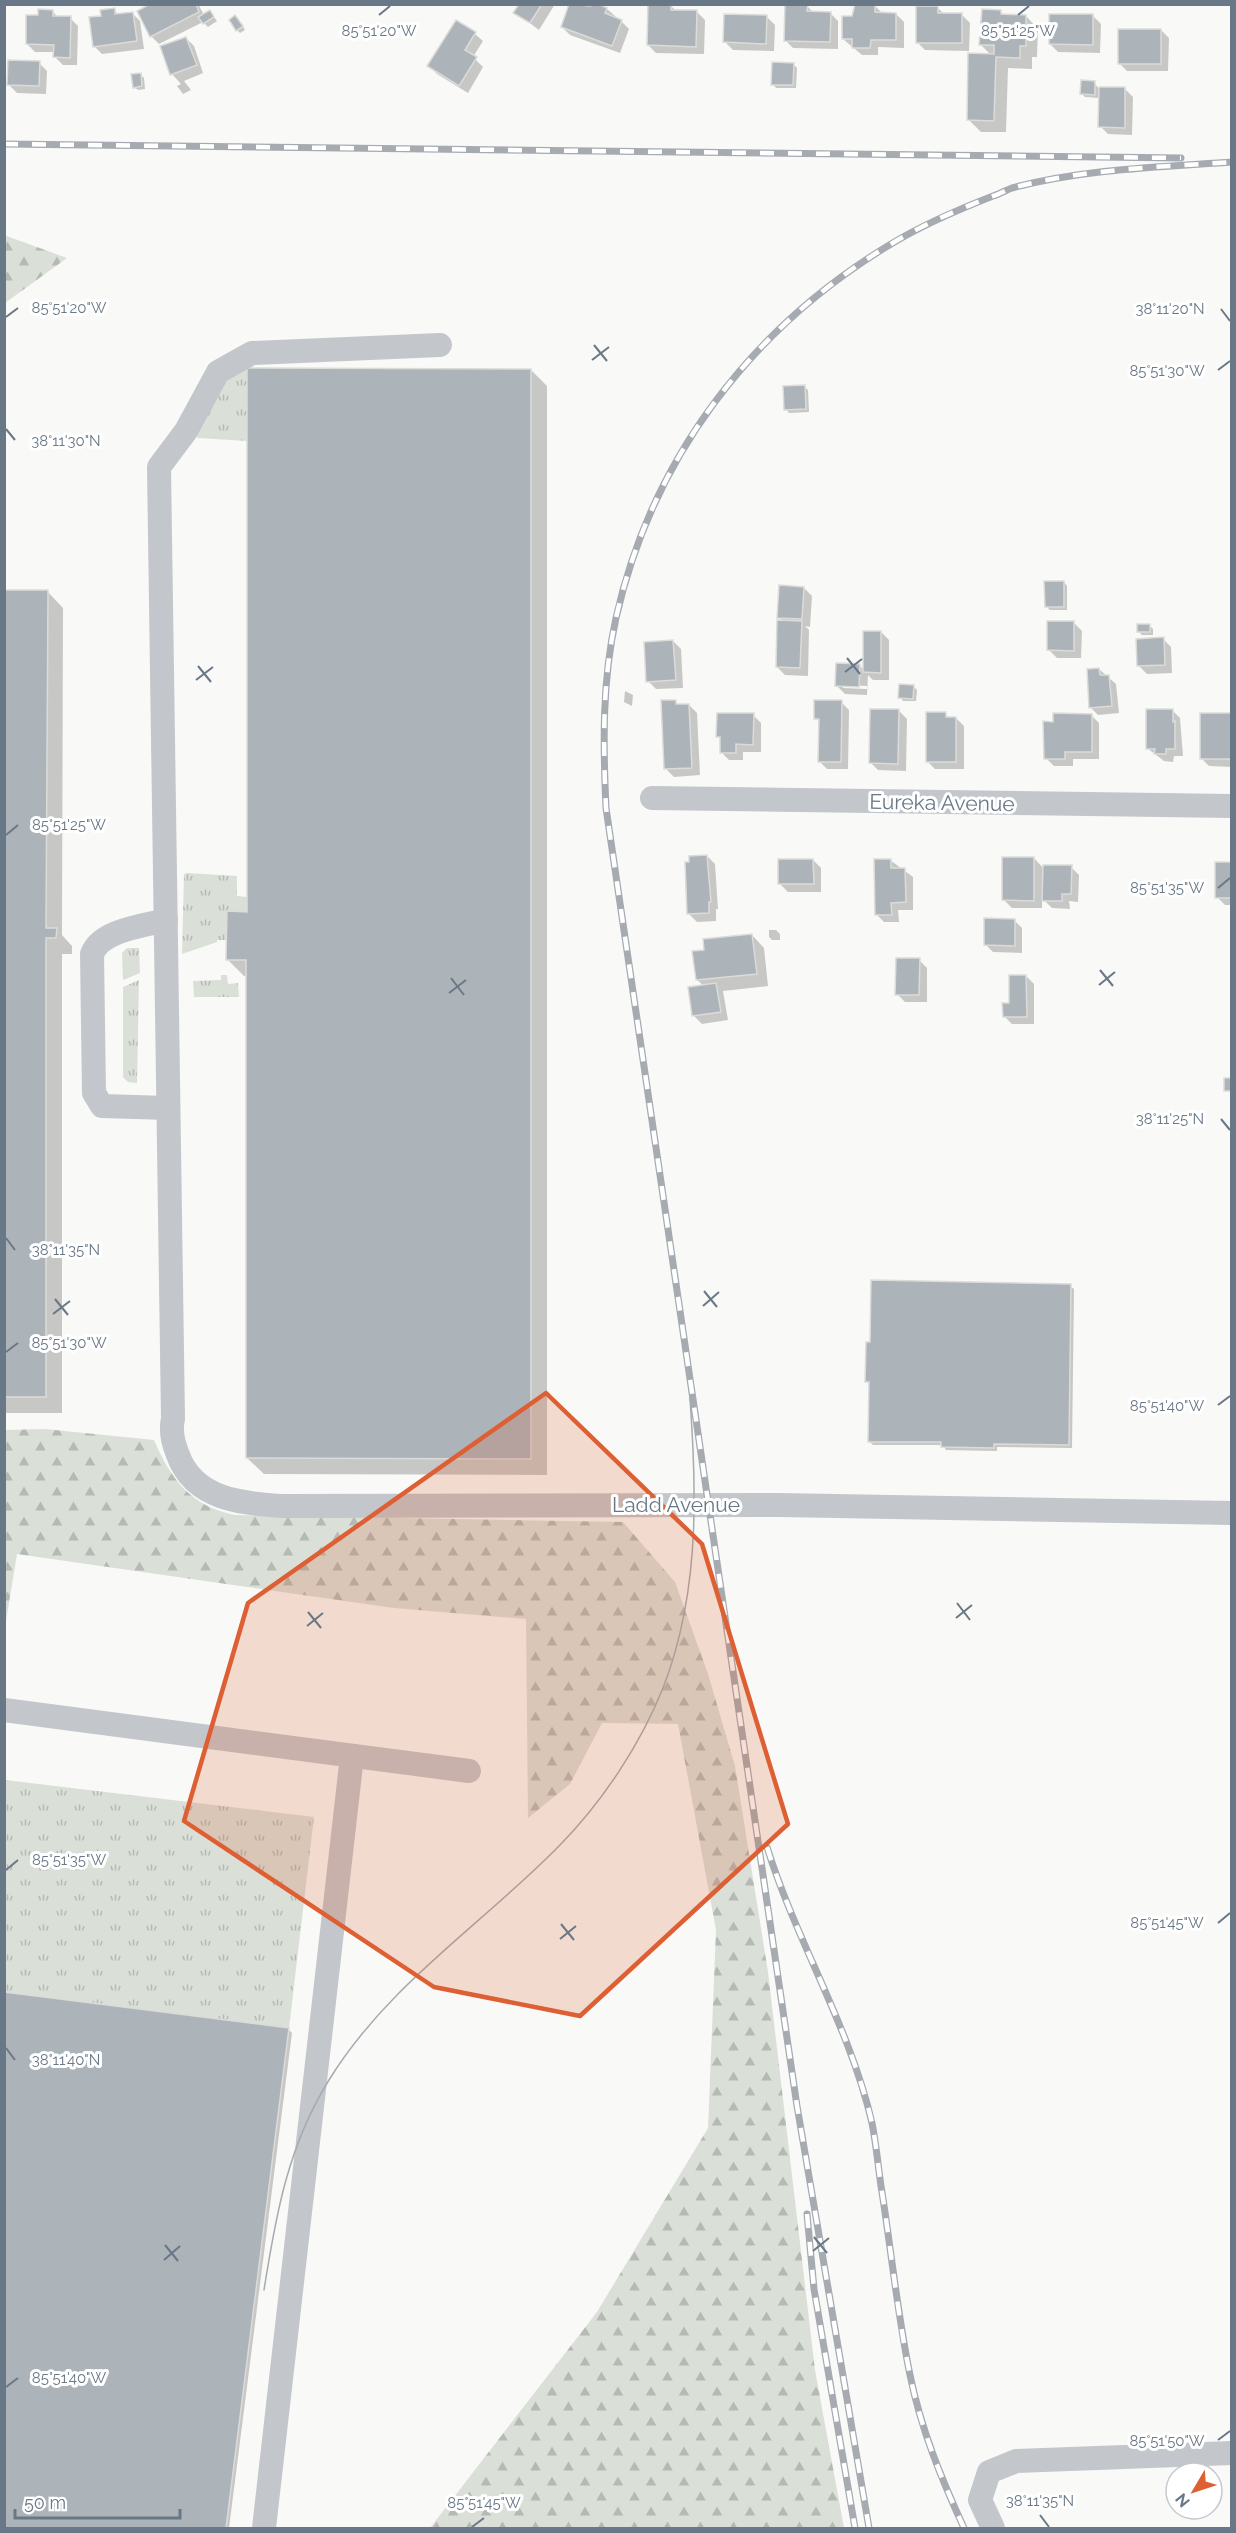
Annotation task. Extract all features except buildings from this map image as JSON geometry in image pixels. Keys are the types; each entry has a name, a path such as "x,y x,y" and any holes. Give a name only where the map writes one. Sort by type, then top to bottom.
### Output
{"street":[{"name":"Ladd Avenue","path":"440,345 252,352 218,372 186,431 159,467 173,1441 189,1475 217,1496 244,1504 284,1506 779,1504 1232,1513"},
{"name":"Eureka Avenue","path":"652,798 1232,806"},
{"path":"165,920 120,932 98,943 94,948 92,954 93,1047 94,1093 102,1106 168,1108"},
{"path":"4,1710 469,1771"},
{"path":"264,2529 352,1756"},
{"path":"993,2529 980,2500 989,2472 1016,2461 1232,2453"}],"highlighted area":[{"path":"546,1393 702,1544 788,1824 580,2016 434,1987 184,1821 248,1603"}],"green space":[{"path":"4,235 67,258 5,303 4,303"},
{"path":"247,368 247,441 198,438 193,431 222,385 237,369"},
{"path":"184,874 237,876 237,896 247,897 247,912 227,911 227,940 217,940 217,942 182,954"},
{"path":"127,948 139,948 140,973 123,980 122,953"},
{"path":"221,975 227,975 228,984 238,983 239,997 194,997 193,981 221,980"},
{"path":"139,980 137,1083 128,1082 123,1077 123,987"},
{"path":"45,1429 154,1440 168,1467 184,1489 206,1505 235,1515 623,1522 675,1582 708,1674 735,1766 768,1972 815,2370 844,2528 430,2528 597,2312 708,2128 716,1930 678,1724 602,1723 570,1784 528,1818 526,1619 394,1608 17,1554 5,1627 5,1430"},
{"path":"5,1780 314,1817 289,2028 5,1992"}],"tram line":[{"path":"264,2290 273,2234 294,2155 303,2130 329,2080 379,2014 408,1984 530,1874 576,1828 619,1771 654,1709 676,1647 686,1606 691,1565 694,1482 687,1356"}],"railway":[{"path":"4,144 1181,158"},
{"path":"869,2528 797,2106 606,808 605,713 611,642 632,559 654,504 682,452 714,402 752,357 794,315 840,278 916,230 1012,188 1094,173 1232,162"},
{"path":"767,1847 779,1882 837,2018 862,2087 872,2123 901,2328 910,2375 932,2453 964,2528"},
{"path":"807,2214 814,2289 855,2528"}]}
